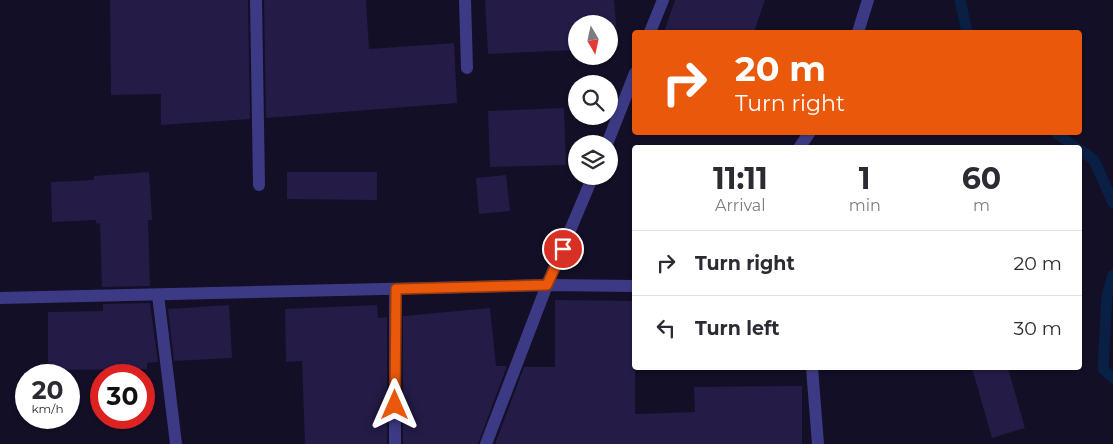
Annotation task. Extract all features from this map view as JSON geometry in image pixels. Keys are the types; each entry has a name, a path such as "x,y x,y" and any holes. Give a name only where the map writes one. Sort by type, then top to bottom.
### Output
{"street":[{"path":"256,0 259,185"},
{"path":"465,0 467,68"},
{"path":"651,30 663,0"},
{"path":"859,30 868,0"},
{"path":"611,135 632,81"},
{"path":"486,444 547,285 589,185"},
{"path":"0,298 547,285 632,286"},
{"path":"395,444 396,289"},
{"path":"158,295 176,444"},
{"path":"812,370 818,444"}],"building":[{"path":"110,0 248,0 250,119 161,125 161,94 111,95"},
{"path":"264,0 366,0 369,49 454,43 457,103 266,118"},
{"path":"485,0 614,0 615,15 568,15 568,50 488,54"},
{"path":"675,0 765,0 755,30 665,30"},
{"path":"564,108 566,165 490,167 488,111"},
{"path":"149,172 152,220 148,220 150,286 102,287 100,223 96,224 96,220 52,222 51,182 94,180 94,176"},
{"path":"287,172 377,172 377,200 287,199"},
{"path":"506,175 510,211 479,214 476,178"},
{"path":"555,300 632,301 632,370 635,370 635,414 695,412 694,387 802,386 802,444 495,444 524,367 555,367"},
{"path":"150,303 158,362 147,364 90,364 90,370 80,370 80,364 48,364 48,312 103,311 103,304"},
{"path":"229,305 232,358 174,361 168,309"},
{"path":"377,305 378,318 387,317 387,444 305,444 302,361 286,362 285,309"},
{"path":"490,308 496,366 507,366 478,444 403,444 403,316"},
{"path":"973,370 1009,370 1025,428 992,438"}],"waterway":[{"path":"960,0 967,30"},
{"path":"1059,135 1072,145"},
{"path":"1082,151 1094,160 1113,203"},
{"path":"1113,275 1107,295 1103,369 1113,378"}],"route":[{"path":"395,405 396,289 547,285 563,249"}]}
